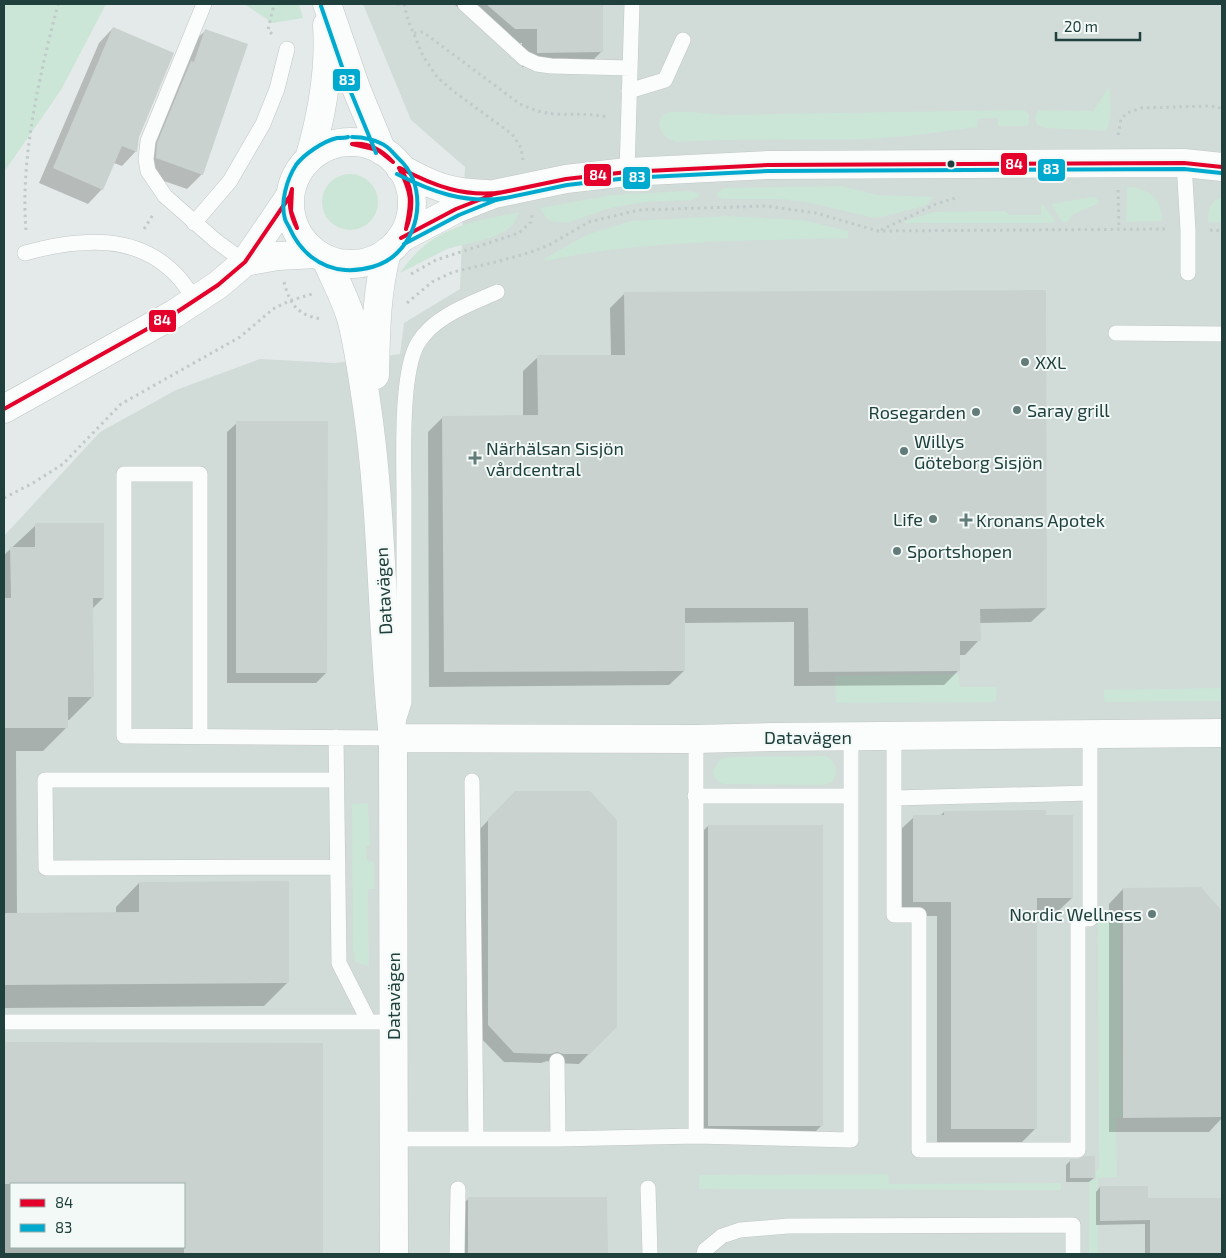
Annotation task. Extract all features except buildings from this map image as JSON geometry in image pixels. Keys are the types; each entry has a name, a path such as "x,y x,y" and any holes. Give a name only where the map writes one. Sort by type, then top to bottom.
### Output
{"street":[{"path":"4,409 196,300 218,285 245,262 290,196 297,176 309,159 319,125 326,82 328,40 326,4"},
{"path":"326,4 356,88 391,159 410,187 412,208 406,229 394,245"},
{"path":"309,159 328,147 361,143 391,159 427,183 451,191 494,194"},
{"path":"245,262 278,256 321,256 344,264 362,263 379,257 394,245 456,209 494,194 566,180 626,172 768,165 1184,163 1221,166"},
{"path":"290,196 294,224 303,241 321,256"},
{"name":"Datavägen","path":"394,245 363,314 383,588 388,689 393,738 381,1022 393,1139 394,1254"},
{"name":"Datavägen","path":"321,256 363,314"},
{"name":"Datavägen","path":"393,738 696,739 1222,733"}],"lane":[{"path":"204,4 148,141 146,159 148,172 165,196 194,223 216,242 245,262"},
{"path":"465,4 524,58 537,64 630,68"},
{"path":"626,172 632,4"},
{"path":"629,91 665,80 683,40"},
{"path":"194,223 230,181 263,124 277,89 287,49"},
{"path":"1184,163 1188,230 1188,273"},
{"path":"26,252 75,243 121,244 135,247 165,265 179,278 196,300"},
{"path":"200,736 200,474 124,474 124,736 393,738 404,702 404,440 411,361 418,342 446,316 497,292"},
{"path":"1116,333 1222,334"},
{"path":"894,736 894,915 919,915 919,1150 1078,1150 1078,919 1090,919 1090,735"},
{"path":"336,737 339,963 381,1022"},
{"path":"393,1139 558,1139 696,1136 851,1140 851,737"},
{"path":"696,739 696,1136"},
{"path":"336,780 46,780 46,868 337,867"},
{"path":"472,781 476,1139"},
{"path":"894,798 1090,793"},
{"path":"695,796 851,796"},
{"path":"4,1022 381,1022"},
{"path":"556,1061 558,1139"},
{"path":"648,1188 650,1254"},
{"path":"457,1254 458,1189"},
{"path":"704,1254 705,1250 722,1236 740,1230 788,1226 1073,1225 1073,1254"}],"path":[{"path":"26,252 24,204 29,147 45,54 58,4"},
{"path":"274,4 268,30 287,49"},
{"path":"397,4 404,4 408,20 423,56 437,77 453,92 512,134 521,148 524,165"},
{"path":"414,33 423,32 496,88 520,104 536,111 555,114 590,113 628,120"},
{"path":"1118,135 1120,119 1127,113 1141,108 1209,106 1218,107 1222,110"},
{"path":"135,247 148,221 165,196"},
{"path":"878,231 936,204 959,197"},
{"path":"278,256 289,301 298,310 314,318 325,320 392,309 407,303 432,282 453,272 528,253 549,245 589,222 639,210 766,206 816,213 878,231 1222,231"},
{"path":"410,275 436,260 519,233 531,222 532,213"},
{"path":"4,498 63,464 121,404 240,337 258,320"}],"shaded area":[{"path":"363,4 1222,4 1222,1254 4,1254 4,536 100,432 176,390 260,359 335,363 400,354 404,323 460,289 465,167 411,120"}],"green space":[{"path":"4,4 106,4 61,90 4,172"},
{"path":"244,4 299,4 303,18 273,23"},
{"path":"1109,87 1111,103 1106,131 1046,128 1037,125 1035,117 1038,110 1093,111"},
{"path":"1024,110 1029,114 1029,124 1026,126 998,126 998,118 978,119 977,127 869,139 676,142 667,138 661,131 659,124 664,115 676,112 721,115"},
{"path":"344,174 356,174 366,178 374,186 378,202 374,218 366,226 356,230 344,230 334,226 326,218 322,208 322,196 326,186 334,178"},
{"path":"842,186 877,195 933,197 924,206 875,218 805,202 782,199 725,199 717,195 724,188"},
{"path":"1127,187 1148,192 1153,196 1160,207 1162,221 1126,222"},
{"path":"688,191 698,193 699,197 692,200 646,202 610,208 567,223 549,221 540,208 611,195"},
{"path":"1092,197 1097,198 1099,201 1097,204 1074,214 1067,222 1062,222 1051,204"},
{"path":"1222,197 1222,222 1208,222 1210,206 1218,198"},
{"path":"1041,204 1044,205 1056,222 905,223 904,221 935,212 1004,211 1010,215 1041,215"},
{"path":"520,212 513,225 505,231 490,238 447,249 400,273 425,245 438,236 485,219"},
{"path":"725,216 803,220 848,231 848,238 658,245 582,254 545,261 544,259 586,235 631,221"},
{"path":"958,674 960,687 997,687 996,700 993,702 836,703 835,676"},
{"path":"1222,688 1222,701 1106,702 1104,700 1104,690"},
{"path":"826,756 835,765 836,775 832,782 822,785 724,784 716,780 713,771 720,759 730,757"},
{"path":"368,803 370,845 366,847 367,860 374,862 374,889 368,889 369,966 355,962 353,948 352,804"},
{"path":"1120,918 1122,1118 1116,1117 1117,1177 1098,1178 1098,1254 1089,1254 1089,1180 1096,1180 1096,1171 1099,1168 1098,919"},
{"path":"888,1174 889,1184 1061,1183 1061,1190 699,1189 699,1175"}],"transit line":[{"name":"83","path":"321,6 350,90 376,153"},
{"name":"83","path":"348,137 337,138 320,145 309,152 296,165 287,184 283,205 286,222 294,237 305,251 327,266 345,270 366,268 392,258 406,243 412,231 417,205 413,179 407,168 391,151 375,141 352,137"},
{"name":"84","path":"352,144 378,150 393,162"},
{"name":"84","path":"352,144 364,144 374,148 393,162"},
{"name":"84","path":"401,238 456,209 494,194 566,179 627,172 768,165 1184,163 1222,167"},
{"name":"84","path":"399,168 408,181 411,197 409,221 406,229"},
{"name":"84","path":"399,168 410,197 406,229"},
{"name":"84","path":"400,168 450,189 476,193 504,192"},
{"name":"83","path":"404,244 459,215 496,200 567,185 628,178 768,171 1184,169 1221,173"},
{"name":"83","path":"397,174 436,191 462,198 505,198"},
{"name":"84","path":"292,189 291,211 297,228"},
{"name":"84","path":"292,189 290,209 297,228"},
{"name":"84","path":"4,409 174,314 218,285 245,262 290,196"}],"place":[{"name":"XXL","path":"1025,362"},
{"name":"Saray grill","path":"1017,410"},
{"name":"Rosegarden","path":"976,412"},
{"name":"Willys Göteborg Sisjön","path":"904,451"},
{"name":"Närhälsan Sisjön vårdcentral","path":"475,458"},
{"name":"Life","path":"933,519"},
{"name":"Kronans Apotek","path":"966,520"},
{"name":"Sportshopen","path":"897,551"},
{"name":"Nordic Wellness","path":"1152,914"}]}
